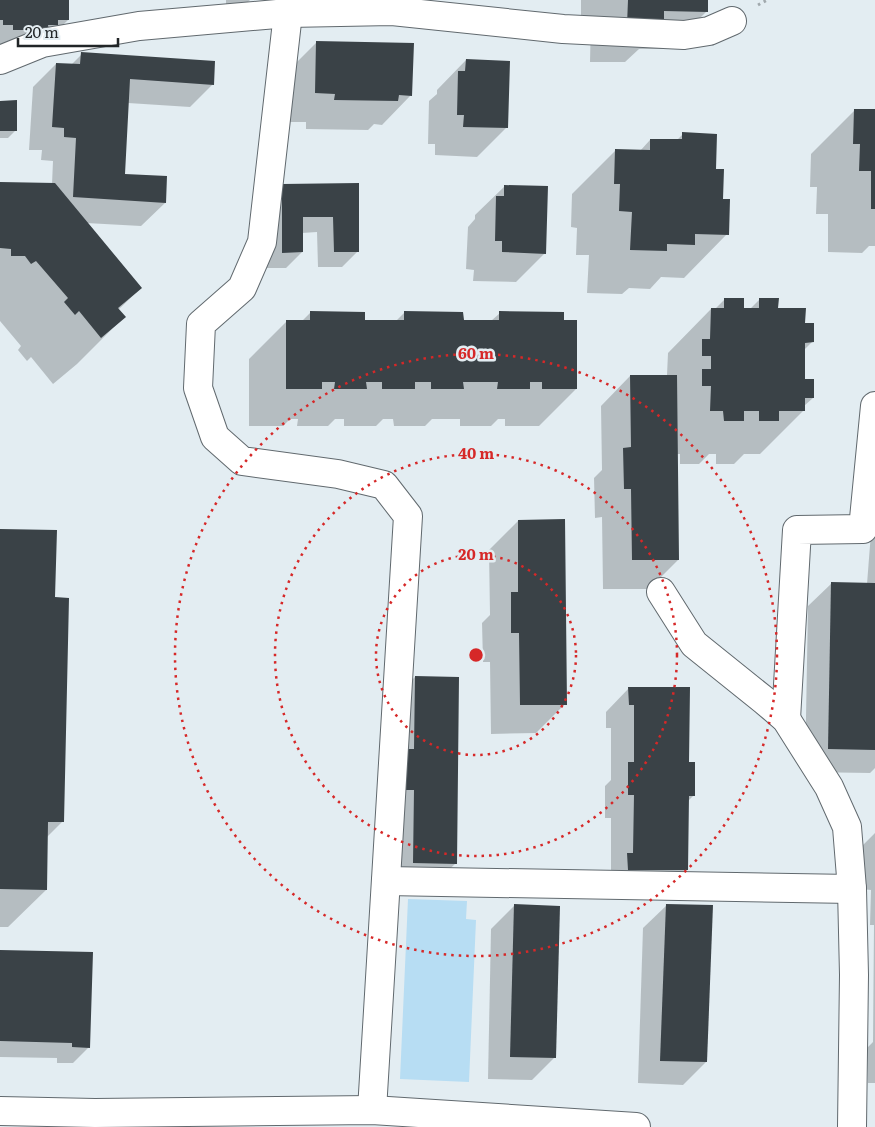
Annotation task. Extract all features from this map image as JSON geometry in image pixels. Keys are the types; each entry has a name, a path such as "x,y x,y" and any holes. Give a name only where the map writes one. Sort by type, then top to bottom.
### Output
{"street":[{"path":"0,60 42,43 139,26 288,13 392,11 563,29 684,35 710,32 732,21"},
{"path":"288,13 262,242 242,288 201,324 198,388 215,437 242,461 338,474 384,485 408,516 372,1110"},
{"path":"786,719 797,530 863,529 875,406"},
{"path":"661,592 694,644 786,719 829,787 847,827 852,889 854,974 852,1127"},
{"path":"386,881 852,889"},
{"path":"0,1112 95,1113 372,1110 636,1127"}],"shaded area":[{"path":"408,899 467,901 466,919 476,920 469,1082 400,1079"}],"building":[{"path":"0,0 69,0 69,20 58,20 58,25 48,25 49,30 13,30 13,25 3,25 3,20 0,20"},
{"path":"628,0 708,0 708,12 664,11 664,25 627,25"},
{"path":"316,41 414,43 412,96 399,95 398,101 334,100 335,94 315,93"},
{"path":"81,52 215,61 214,85 130,79 125,174 167,176 166,203 73,197 76,138 64,137 64,128 52,127 56,63 80,64"},
{"path":"466,59 510,61 508,128 463,127 464,115 457,115 458,71 465,71"},
{"path":"17,100 17,131 0,131 0,101"},
{"path":"854,109 875,109 875,209 871,209 871,171 859,171 860,144 853,144"},
{"path":"682,132 717,134 716,169 724,169 723,199 730,199 729,235 695,234 695,245 667,244 667,251 630,250 632,212 619,211 620,184 614,184 615,149 650,150 650,139 682,139"},
{"path":"0,182 55,183 142,288 118,308 126,317 101,338 79,311 75,315 64,302 68,298 36,261 31,264 25,256 11,256 11,249 0,248"},
{"path":"359,183 359,252 334,252 333,217 303,217 303,252 282,253 282,184"},
{"path":"504,185 548,186 546,254 502,252 502,241 495,241 496,196 504,196"},
{"path":"724,298 744,298 744,308 759,308 759,298 779,298 778,308 806,308 805,323 814,323 814,342 805,343 805,379 814,379 814,398 805,398 805,411 779,411 779,421 759,421 759,411 744,411 744,421 724,421 723,411 710,411 711,386 702,386 702,369 711,369 711,356 702,356 702,339 710,339 711,308 724,308"},
{"path":"310,311 365,312 365,320 404,320 404,311 463,312 464,320 499,320 499,311 564,312 564,320 577,320 577,389 542,389 542,382 530,382 530,389 497,389 498,382 463,382 464,389 431,389 431,382 415,382 415,389 382,389 382,382 366,382 367,389 334,389 335,382 322,382 322,389 286,389 286,320 310,320"},
{"path":"630,375 677,375 679,560 632,560 631,489 624,489 623,448 631,447"},
{"path":"565,519 567,705 520,705 519,633 511,633 511,592 518,592 518,520"},
{"path":"0,529 57,530 55,597 69,598 64,822 48,822 47,890 0,889"},
{"path":"831,582 875,583 875,750 828,749"},
{"path":"415,676 459,677 457,864 413,863 414,790 406,790 406,749 414,749"},
{"path":"628,687 690,687 689,762 695,762 695,796 689,796 688,870 628,870 627,853 633,853 634,795 628,795 628,762 634,762 634,705 629,705"},
{"path":"514,904 560,906 556,1058 510,1057"},
{"path":"666,904 713,905 707,1062 660,1061"},
{"path":"0,950 93,952 90,1048 72,1047 72,1043 0,1041"}]}
